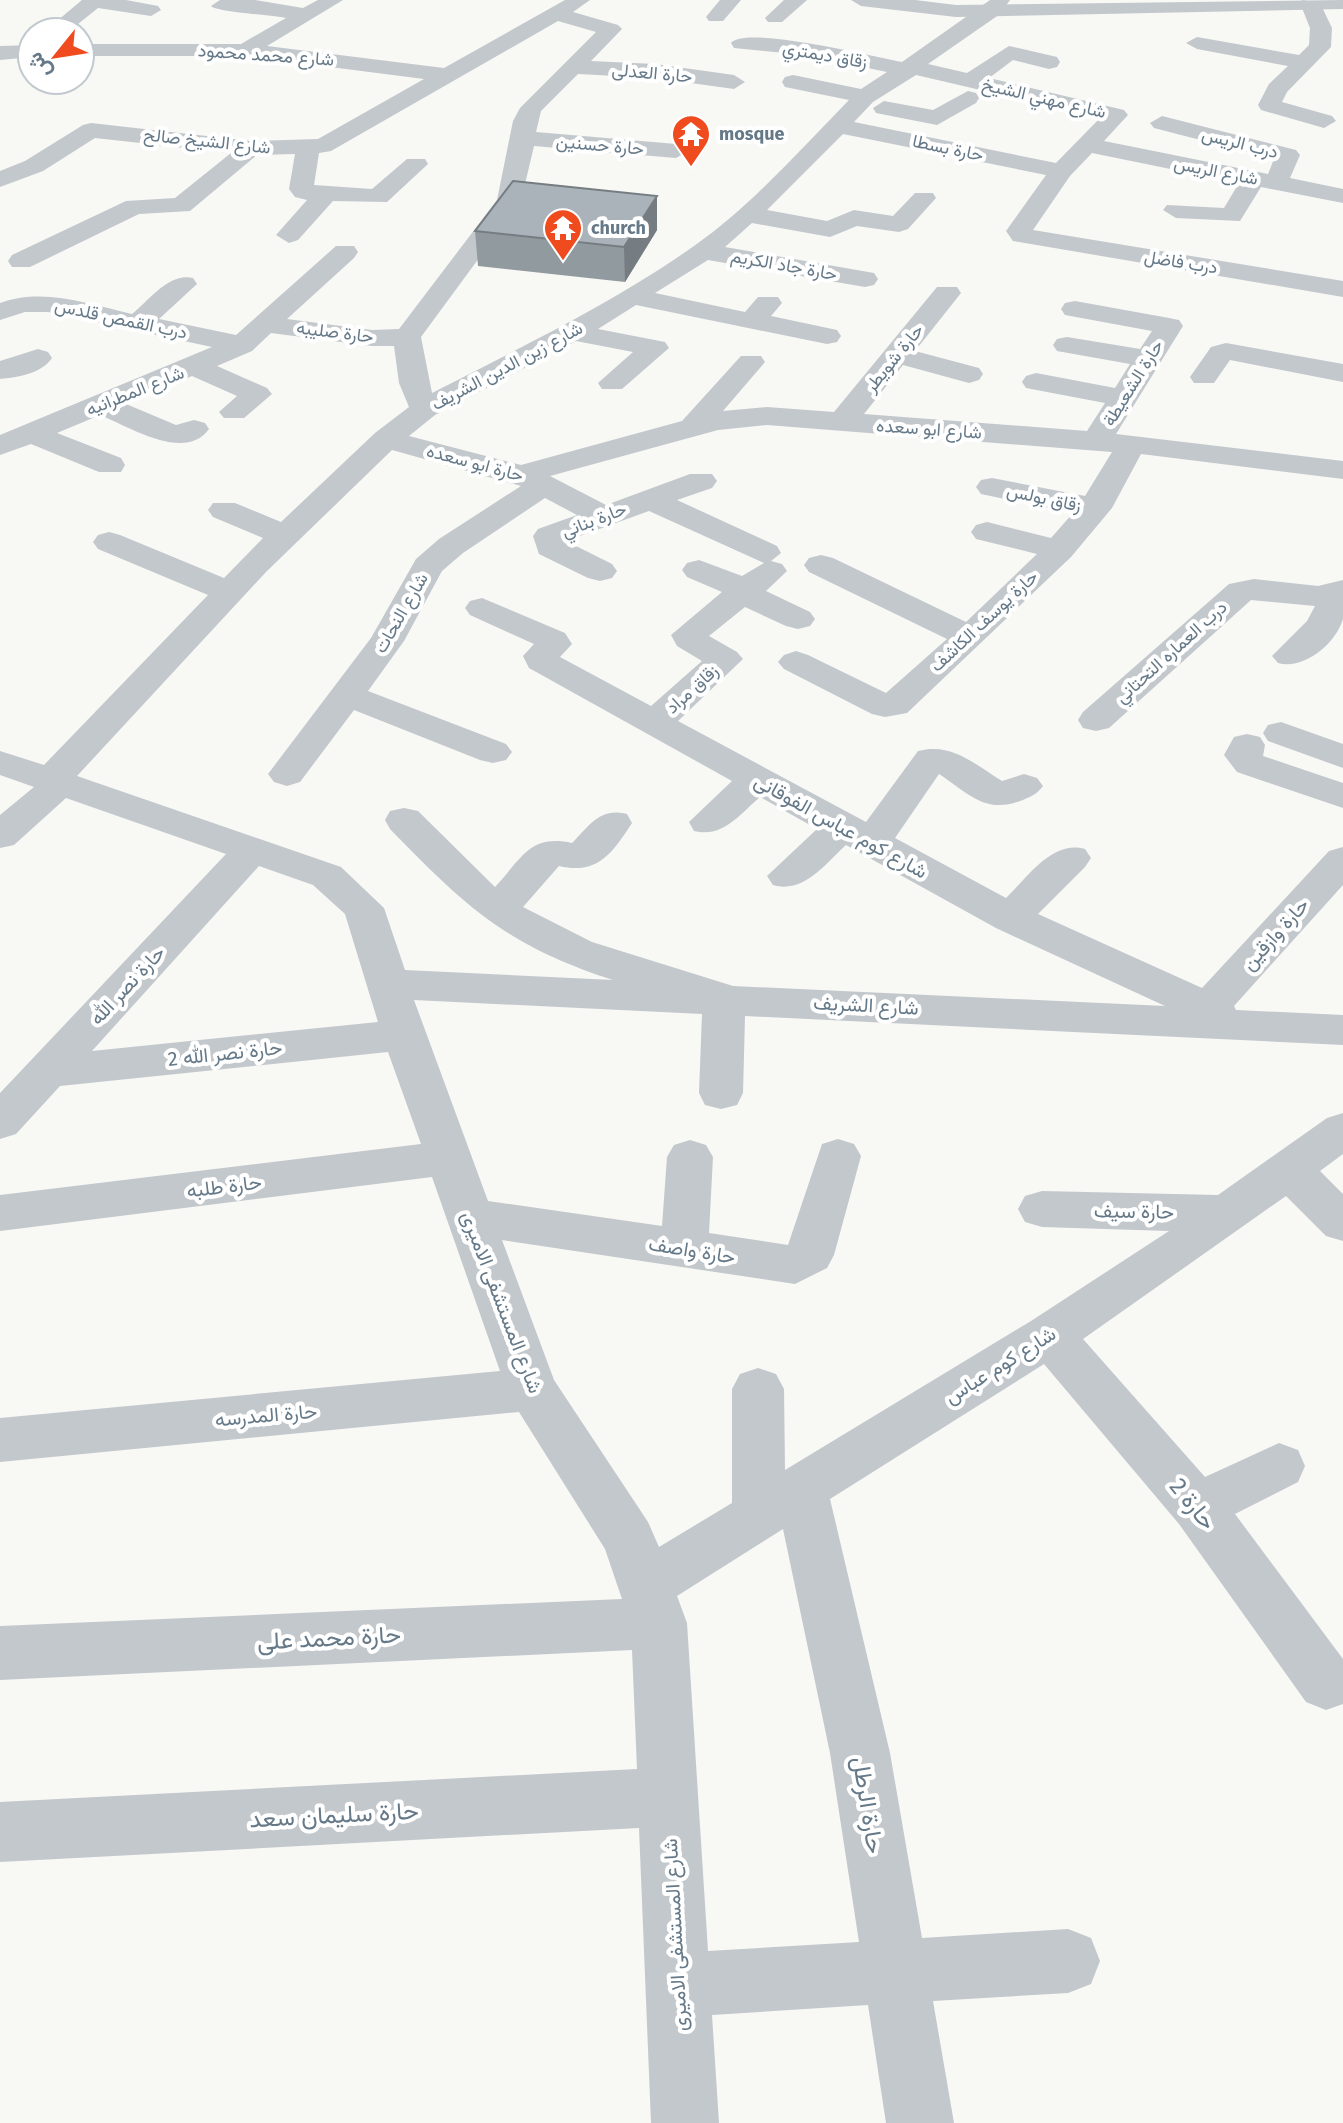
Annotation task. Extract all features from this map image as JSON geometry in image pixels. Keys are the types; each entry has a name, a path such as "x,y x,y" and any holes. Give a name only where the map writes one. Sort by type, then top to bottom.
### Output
{"street":[{"path":"250,60 306,15 333,0"},
{"name":"شارع الشيخ صالح","path":"0,180 34,166 84,132 105,129 251,148 308,148 335,141 580,0"},
{"path":"716,17 731,0"},
{"path":"775,18 797,0"},
{"path":"861,0 938,9 996,5 1343,3"},
{"path":"75,16 94,1 151,10"},
{"path":"1307,2 1323,37 1320,47 1277,89 1265,109 1324,121"},
{"path":"221,6 252,3 306,15"},
{"name":"شارع زين الدين الشريف","path":"0,836 284,535 386,439 425,409 573,332 704,251 774,191 862,100 910,69 996,5"},
{"path":"425,409 413,383 407,337 511,198 525,121 546,90 616,25 555,14"},
{"name":"زقاق ديمتري","path":"742,43 805,49 910,69"},
{"path":"1197,43 1306,63"},
{"name":"شارع محمد محمود","path":"96,51 250,60 279,53 451,76"},
{"path":"793,82 937,118 1009,53 1049,62"},
{"path":"309,83 347,61"},
{"name":"حارة العدلى","path":"571,67 655,71 734,82"},
{"name":"شارع مهني الشيخ","path":"910,69 970,90 1117,118"},
{"path":"546,90 576,93"},
{"path":"1117,118 1133,98"},
{"path":"105,129 126,114"},
{"name":"شارع مهني الشيخ","path":"1020,234 1019,231 1061,171 1117,118"},
{"name":"درب الريس","path":"1162,123 1292,148 1231,216 1176,210"},
{"name":"حارة بسطا","path":"835,125 1061,171"},
{"name":"حارة حسنين","path":"524,138 676,151"},
{"name":"شارع الريس","path":"1088,145 1265,180 1302,198 1343,196"},
{"path":"21,261 135,206 181,206 251,148"},
{"path":"308,148 301,189 326,194 372,198 383,195 416,164"},
{"path":"289,235 326,194"},
{"path":"511,198 541,201"},
{"path":"747,214 830,229 854,218 899,224 924,198"},
{"path":"88,231 131,238"},
{"name":"درب فاضل","path":"1020,234 1300,272 1343,289"},
{"name":"حارة جاد الكريم","path":"704,251 865,279"},
{"name":"شارع المطرانيه","path":"0,446 196,367 252,334 345,252"},
{"path":"138,323 184,284"},
{"name":"حارة شويطر","path":"842,422 947,293"},
{"path":"633,296 758,312 827,336"},
{"name":"درب القمص قلدس","path":"0,312 36,303 138,323 252,334"},
{"name":"حارة الشعيطة","path":"1075,309 1169,325 1096,441"},
{"path":"573,332 655,348 612,383"},
{"name":"حارة صليبه","path":"252,334 407,337"},
{"path":"1067,345 1148,359"},
{"path":"1204,377 1221,353 1226,351 1343,373"},
{"path":"897,355 969,374"},
{"path":"0,370 15,369 38,358"},
{"path":"693,427 751,362"},
{"path":"196,367 255,392 257,397 253,409"},
{"path":"1036,382 1124,398"},
{"path":"102,405 174,435 194,429"},
{"name":"شارع ابو سعده","path":"533,479 693,427 741,417 1131,444 1343,470"},
{"path":"30,433 110,465"},
{"name":"حارة ابو سعده","path":"386,439 533,479 604,516"},
{"name":"حارة يوسف الكاشف","path":"796,662 890,706 1059,550 1096,508 1115,479 1131,444"},
{"name":"شارع النحات","path":"287,774 387,641 421,578 439,555 533,479"},
{"name":"حارة بناني","path":"600,571 551,547 547,540 701,481"},
{"name":"زقاق بولس","path":"992,487 1096,508"},
{"path":"649,499 725,535 756,576 798,619"},
{"path":"224,510 284,535"},
{"path":"987,532 1059,550"},
{"path":"725,535 696,563 756,576"},
{"path":"109,542 229,592"},
{"path":"821,565 968,636"},
{"name":"زقاق مراد","path":"653,724 725,659 687,637 756,576"},
{"name":"درب العماره التحتاني","path":"1096,720 1241,591 1263,588 1313,597 1340,591"},
{"path":"1290,656 1312,639 1327,620 1340,591"},
{"name":"شارع كوم عباس الفوقانى","path":"482,608 553,640 555,644 541,656 541,661 653,724 1010,918 1226,1016"},
{"path":"347,695 493,752"},
{"path":"1335,743 1264,739 1243,755 1250,764 1343,796"},
{"path":"787,876 857,835 931,759 939,758 999,796 1024,786"},
{"name":"شارع المستشفى الاميرى","path":"0,762 254,848 327,876 364,908 404,1035 532,1389 629,1539 652,1604 668,1797 685,2123"},
{"path":"708,822 756,780"},
{"path":"404,820 472,889 525,927 591,958 724,998 721,1093"},
{"path":"498,909 550,851 581,858 613,823"},
{"name":"حارة نصر الله","path":"0,1122 254,848"},
{"path":"1010,918 1071,858"},
{"name":"حارة وازقين","path":"1226,1016 1343,860"},
{"name":"شارع الشريف","path":"388,984 1226,1016 1343,1030"},
{"name":"حارة نصر الله 2","path":"47,1071 404,1035"},
{"name":"شارع كوم عباس","path":"652,1604 780,1502 1049,1335 1176,1251 1343,1130"},
{"name":"حارة واصف","path":"469,1217 785,1264 804,1261 810,1255 838,1156"},
{"path":"684,1249 690,1157"},
{"name":"حارة طلبه","path":"0,1213 449,1158"},
{"path":"1287,1168 1343,1223"},
{"name":"حارة سيف","path":"1042,1209 1225,1214"},
{"name":"حارة 2","path":"1049,1335 1198,1507 1326,1683"},
{"name":"حارة المدرسه","path":"0,1440 532,1389"},
{"name":"حارة الرطل","path":"758,1389 780,1502 860,1753 920,2123"},
{"path":"1198,1507 1279,1466"},
{"name":"حارة محمد على","path":"0,1653 652,1604"},
{"name":"حارة سليمان سعد","path":"0,1832 668,1797"},
{"path":"677,1985 1068,1961"}],"building":[{"path":"513,181 657,196 624,247 475,231"}],"place":[{"name":"mosque","path":"691,168"},
{"name":"church","path":"563,262"}]}
